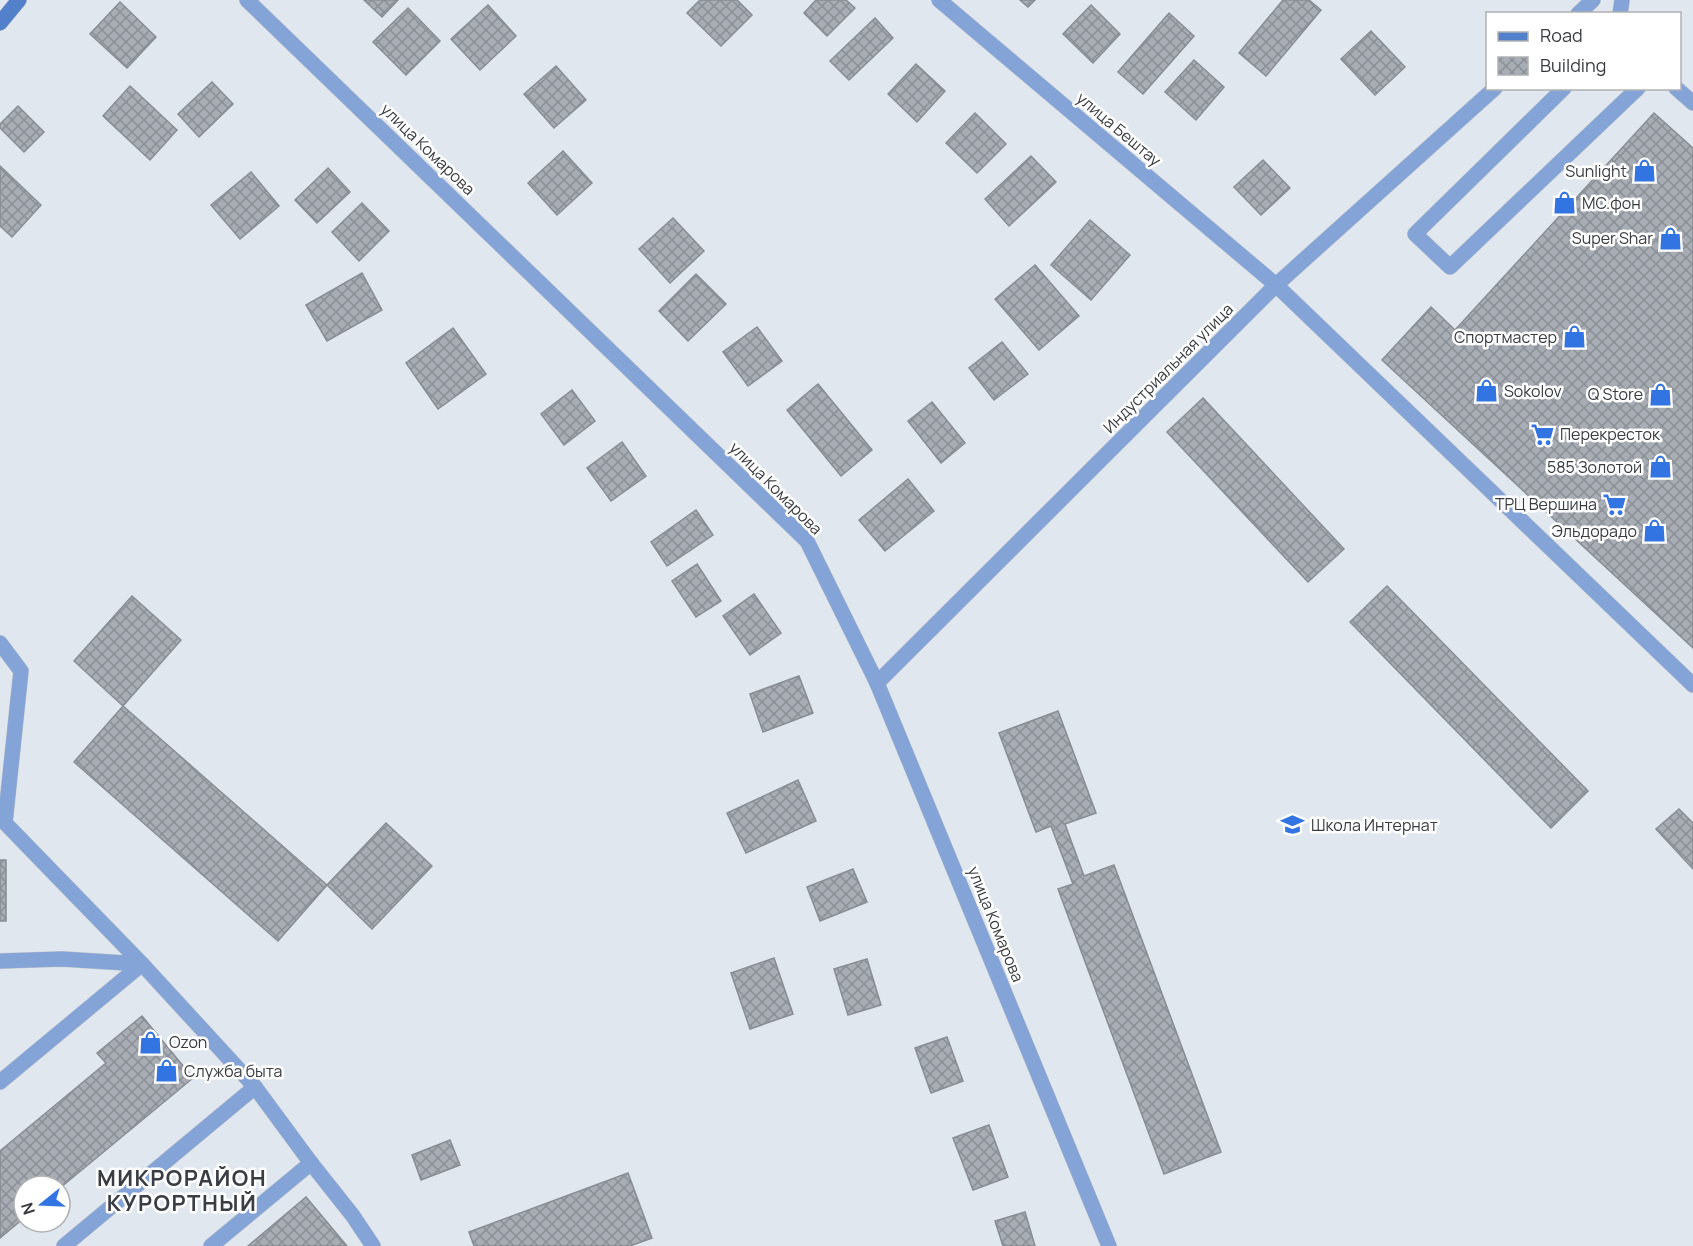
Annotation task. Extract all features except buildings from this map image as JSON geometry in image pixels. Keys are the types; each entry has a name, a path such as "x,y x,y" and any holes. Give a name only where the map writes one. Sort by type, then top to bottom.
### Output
{"main road":[{"path":"0,23 20,0"}],"street":[{"name":"улица Комарова","path":"247,0 807,541 877,683 1109,1246"},
{"name":"улица Бештау","path":"939,0 1276,285 1693,685"},
{"path":"1580,12 1593,0"},
{"name":"Индустриальная улица","path":"877,683 1276,285 1493,90"},
{"path":"1562,90 1415,234 1450,267 1636,90"},
{"path":"1678,90 1693,103"},
{"path":"0,643 21,671 5,823 142,964 255,1087 353,1216 373,1246"},
{"path":"0,961 62,959 142,964"},
{"path":"0,1082 142,964"},
{"path":"64,1246 255,1087"},
{"path":"211,1246 311,1162"}],"place":[{"name":"Sunlight","path":"1645,171"},
{"name":"МС.фон","path":"1564,203"},
{"name":"Super Shar","path":"1671,238"},
{"name":"Спортмастер","path":"1575,337"},
{"name":"Sokolov","path":"1486,391"},
{"name":"Q Store","path":"1661,394"},
{"name":"Перекресток","path":"1542,434"},
{"name":"585 Золотой","path":"1660,467"},
{"name":"ТРЦ Вершина","path":"1615,504"},
{"name":"Эльдорадо","path":"1655,531"},
{"name":"Школа Интернат","path":"1293,825"},
{"name":"Ozon","path":"151,1042"},
{"name":"Служба быта","path":"166,1071"}],"district":[{"name":"МИКРОРАЙОН КУРОРТНЫЙ","path":"182,1190"}]}
